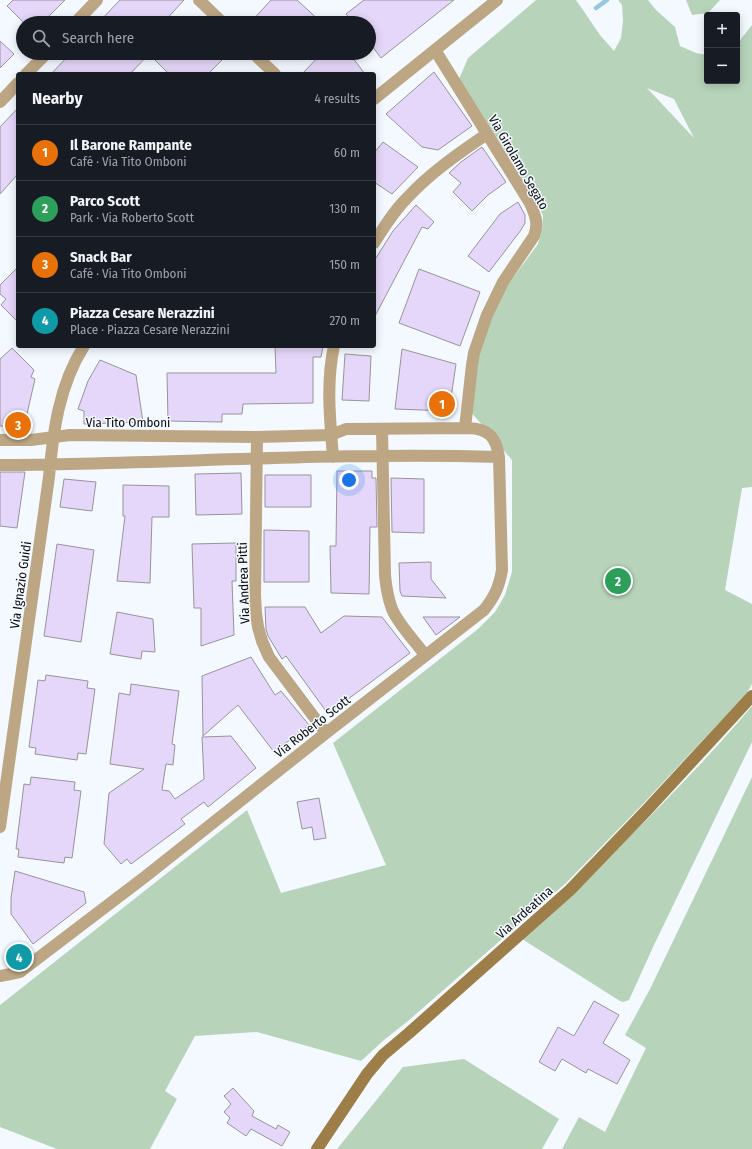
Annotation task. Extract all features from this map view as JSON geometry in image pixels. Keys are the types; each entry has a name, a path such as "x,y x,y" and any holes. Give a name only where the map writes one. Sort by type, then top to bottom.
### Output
{"street":[{"path":"82,16 97,0"},
{"path":"199,0 216,16"},
{"path":"376,97 497,0"},
{"name":"Via Girolamo Segato","path":"435,50 530,203 536,216 537,223 534,236 498,292 481,332 472,365 465,428"},
{"path":"28,72 40,60"},
{"path":"260,60 273,72"},
{"path":"0,102 16,85"},
{"path":"376,240 392,215 406,198 446,163 487,134"},
{"name":"Via Ignazio Guidi","path":"0,827 53,437 62,394 76,360 83,348"},
{"path":"333,457 330,420 330,384 334,348"},
{"name":"Via Tito Omboni","path":"0,440 31,440 77,435 257,437 331,435 346,429 475,428 490,434 495,442 499,457"},
{"path":"382,429 385,575 389,600 396,616 425,655"},
{"path":"257,437 257,459"},
{"path":"0,465 382,455 499,457"},
{"name":"Via Roberto Scott","path":"0,976 20,972 146,876 484,610 495,594 502,570 499,457"},
{"name":"Via Andrea Pitti","path":"257,459 255,595 258,627 269,657 326,733"},
{"name":"Via Ardeatina","path":"317,1149 367,1074 383,1054 409,1033 570,890 646,811 752,696"}],"green space":[{"path":"536,0 576,0 600,35 614,51 621,38 623,21 622,5 618,0 648,0 656,10 675,27 680,46 696,53 704,54 704,84 740,84 740,40 752,25 752,487 742,488 725,590 752,604 752,684 746,694 641,806 566,883 361,1061 257,1032 195,1036 165,1091 177,1099 150,1149 57,1149 0,1127 0,1005 247,810 281,893 386,865 333,743 478,629 495,612 505,595 512,572 512,460 470,411 479,351 502,293 538,244 542,229 543,216 537,201 459,79 468,58","holes":["647,88 674,99 694,138"]},
{"path":"686,0 720,0 709,12 692,15"},
{"path":"752,706 752,742 629,1000 623,1002 620,1001 522,939 670,796"},
{"path":"752,777 752,1149 562,1149 579,1117 605,1132 646,1048 625,1035 650,989"},
{"path":"464,1059 559,1119 542,1149 337,1149 403,1067"}],"building":[{"path":"13,0 65,0 49,16 17,16 7,6"},
{"path":"120,0 184,0 169,16 105,16"},
{"path":"271,0 297,0 314,16 256,16"},
{"path":"364,0 454,0 381,58 376,51 376,16 348,16 346,14"},
{"path":"0,41 14,54 0,68"},
{"path":"64,60 143,60 132,72 53,72"},
{"path":"155,60 222,60 210,72 167,72"},
{"path":"315,60 354,60 363,72 304,72"},
{"path":"434,72 472,126 438,150 422,147 386,114"},
{"path":"16,110 16,176 0,194 0,127"},
{"path":"383,142 418,167 392,194 376,183 376,151"},
{"path":"482,147 506,182 488,195 472,211 453,192 461,183 449,173 461,162"},
{"path":"518,202 525,215 525,223 489,272 468,256 500,214"},
{"path":"416,205 434,222 428,229 422,227 376,314 376,258 393,231"},
{"path":"16,269 16,320 1,305 6,299 0,294 0,285"},
{"path":"419,269 480,292 460,346 399,323"},
{"path":"12,348 34,370 31,377 35,379 24,427 0,426 0,359"},
{"path":"275,348 323,348 321,357 313,357 313,403 243,404 242,414 222,414 222,422 168,421 167,373 276,373"},
{"path":"402,349 456,364 449,411 395,409"},
{"path":"345,354 371,356 369,401 342,400"},
{"path":"100,360 136,375 143,422 84,424 84,411 78,409 88,381"},
{"path":"337,471 372,471 372,478 376,478 377,527 370,527 369,594 331,593 330,546 336,546"},
{"path":"0,472 25,472 17,528 0,526"},
{"path":"241,473 242,514 196,515 195,474"},
{"path":"265,475 311,475 311,507 265,507"},
{"path":"391,478 424,479 424,533 392,532"},
{"path":"64,479 96,482 92,511 60,507"},
{"path":"123,485 169,486 169,517 152,517 150,583 117,581 125,516 123,516"},
{"path":"264,530 309,531 309,582 264,582"},
{"path":"236,543 236,581 232,581 234,635 201,646 201,608 194,608 192,544"},
{"path":"57,544 94,550 81,642 44,636"},
{"path":"431,562 431,579 446,598 402,596 400,591 399,563"},
{"path":"265,607 305,607 321,633 344,616 382,617 410,653 328,714 286,656 282,659 268,636 266,629"},
{"path":"117,612 153,619 155,652 142,651 141,659 110,654"},
{"path":"423,617 460,617 436,635"},
{"path":"251,657 275,695 281,691 309,725 274,752 238,705 203,736 202,676"},
{"path":"46,675 88,681 87,688 95,689 86,754 78,753 77,760 35,754 36,748 29,747 38,680 45,681"},
{"path":"131,684 179,691 172,744 175,745 173,765 166,764 162,790 169,791 175,799 204,779 202,737 231,736 256,768 208,807 204,802 181,819 185,824 131,864 127,859 121,864 104,844 109,793 144,769 110,764 119,693 130,695"},
{"path":"31,777 75,782 74,790 81,791 72,858 65,857 64,863 18,857 19,849 16,849 24,784 30,785"},
{"path":"319,798 326,838 314,840 312,827 302,829 297,802"},
{"path":"15,871 84,892 86,903 33,944 11,914 11,898"},
{"path":"594,1001 619,1015 603,1043 630,1060 617,1084 588,1069 586,1073 562,1059 555,1071 539,1062 558,1027 574,1036"},
{"path":"233,1088 254,1111 252,1116 276,1129 278,1125 290,1132 282,1146 251,1129 246,1136 227,1123 230,1118 224,1112 231,1104 224,1096"}],"waterway":[{"path":"596,8 607,0"}],"place":[{"name":"Il Barone Rampante","path":"442,404"},
{"name":"Snack Bar","path":"18,425"},
{"name":"Parco Scott","path":"618,581"},
{"name":"Piazza Cesare Nerazzini","path":"19,957"}]}
